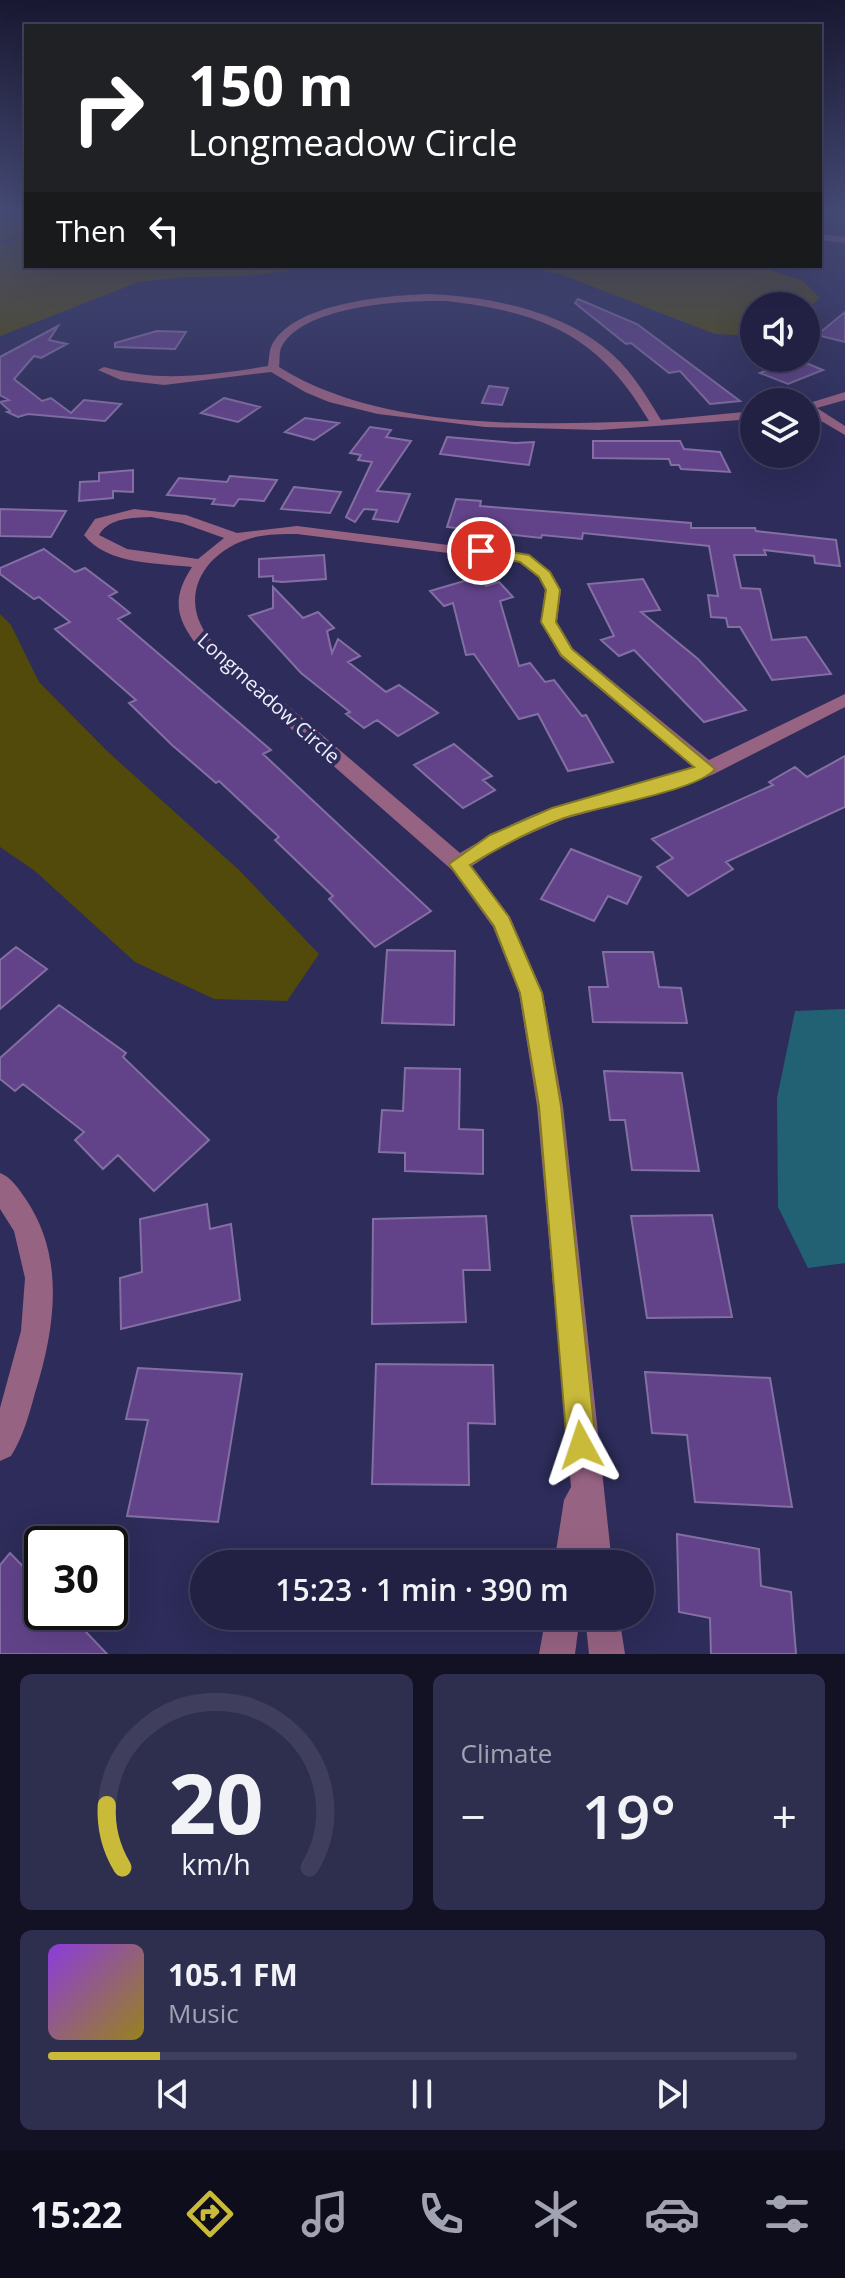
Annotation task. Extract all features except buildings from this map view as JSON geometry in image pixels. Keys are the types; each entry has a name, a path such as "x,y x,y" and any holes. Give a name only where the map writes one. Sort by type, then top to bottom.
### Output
{"street":[{"path":"273,368 273,347 299,323 384,301 446,298 531,316 592,343 624,373 656,422"},
{"path":"104,370 117,377 152,379 235,375 273,368 331,399 404,413 522,423 656,422 740,416"},
{"path":"820,404 845,396"},
{"path":"820,416 845,431"},
{"path":"202,564 112,551 95,543 91,535 100,522 133,514 197,520 236,538"},
{"name":"Longmeadow Circle","path":"593,1550 550,1106 531,993 502,923 459,864 204,643 189,625 186,602 192,581 215,549 236,538 272,530 297,530 524,558 547,577 553,590 549,622 566,652 707,769"},
{"path":"459,864 497,840 558,813 675,782 707,769 845,700"},
{"path":"0,1186 28,1229 41,1289 31,1359 7,1434 0,1445"},
{"name":"Longmeadow Circle","path":"573,1550 584,1476"},
{"path":"557,1654 561,1630"},
{"path":"604,1630 607,1654"}],"shaded area":[{"path":"0,287 126,287 0,336"},
{"path":"594,287 809,287 814,292 740,292 740,335 715,334"},
{"path":"0,614 11,625 39,682 107,751 239,870 319,954 287,1001 214,999 135,962 35,871 0,847"}],"water":[{"path":"845,1009 845,1263 808,1268 778,1207 777,1098 795,1011"}],"route":[{"path":"481,551 524,558 535,565 547,577 553,590 549,622 566,652 707,769 675,782 558,813 497,840 459,864 502,923 531,993 550,1106 581,1445"}]}
